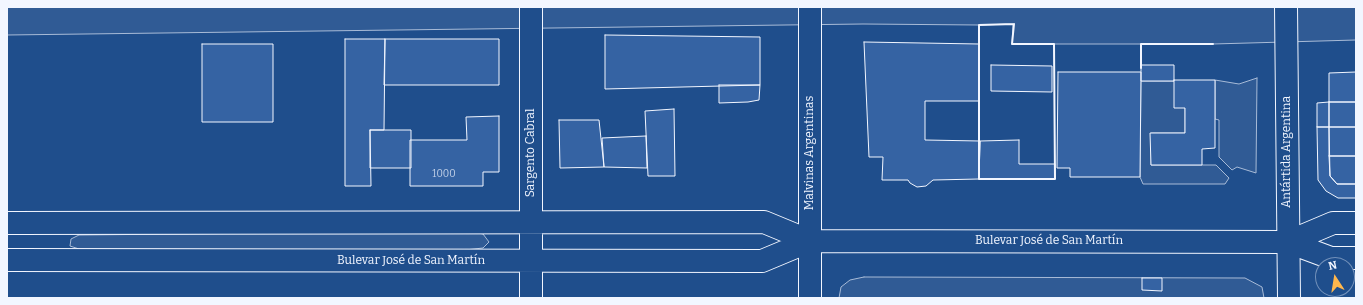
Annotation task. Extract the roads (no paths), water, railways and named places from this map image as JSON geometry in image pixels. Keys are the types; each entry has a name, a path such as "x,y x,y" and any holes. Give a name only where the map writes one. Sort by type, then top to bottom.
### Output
{"street":[{"name":"Sargento Cabral","path":"531,7 531,298"},
{"name":"Malvinas Argentinas","path":"810,7 810,298"},
{"name":"Antártida Argentina","path":"1286,7 1289,298"},
{"name":"Bulevar José de San Martín","path":"7,223 764,222 810,241 1288,242 1332,258 1356,258"},
{"name":"Bulevar José de San Martín","path":"1288,242 1333,223 1356,223"},
{"name":"Bulevar José de San Martín","path":"7,260 762,261 810,241"}]}
